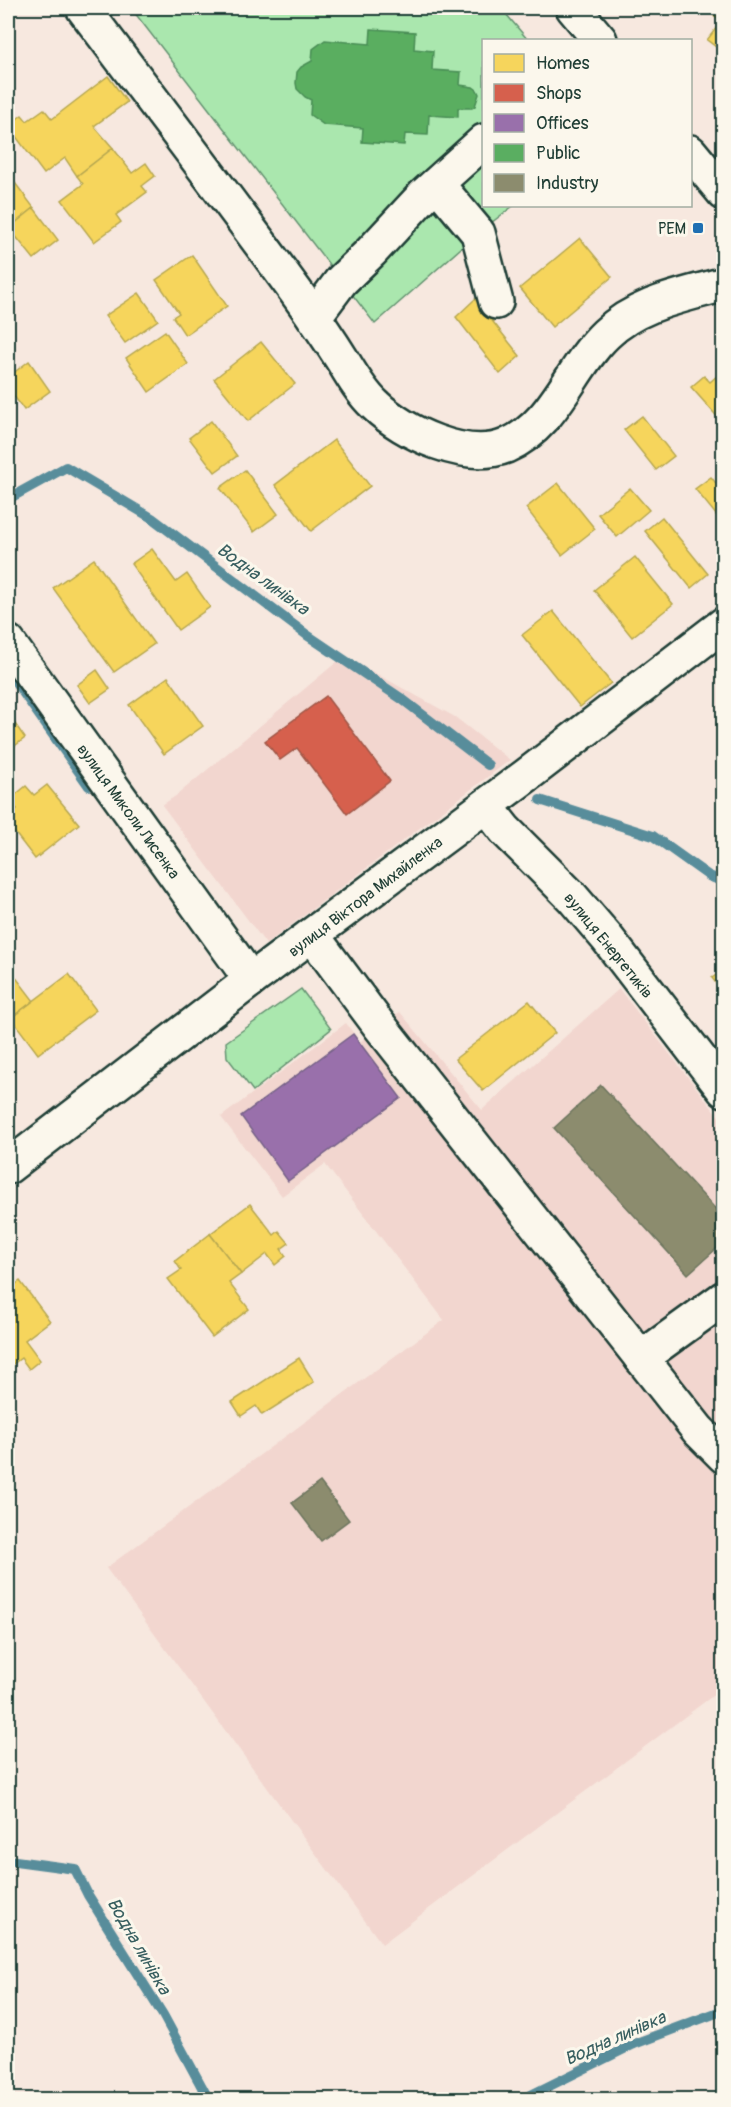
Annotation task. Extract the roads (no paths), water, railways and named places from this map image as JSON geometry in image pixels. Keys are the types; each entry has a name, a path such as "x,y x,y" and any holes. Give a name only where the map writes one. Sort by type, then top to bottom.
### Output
{"street":[{"path":"83,8 314,317 360,387 375,405 401,424 442,444 484,451 517,441 548,413 595,346 605,334 626,317 678,296 723,284"},
{"path":"573,8 599,39"},
{"path":"314,317 341,281 482,142"},
{"path":"692,154 723,193"},
{"path":"437,184 478,233 496,302"},
{"name":"вулиця Віктора Михайленка","path":"8,1167 723,624"},
{"name":"вулиця Миколи Лисенка","path":"8,642 251,981"},
{"name":"вулиця Енергетиків","path":"486,806 505,830 572,897 607,938 723,1090"},
{"path":"312,935 379,1026 698,1430 723,1456"},
{"path":"641,1358 723,1298"}],"waterway":[{"name":"Водна линівка","path":"8,499 66,467 152,518 307,635 402,699 488,765"},
{"path":"8,671 89,786"},
{"name":"Водна линівка","path":"540,800 653,836 709,876 724,882"},
{"name":"Водна линівка","path":"8,1860 75,1869 88,1895 163,2015 209,2100"},
{"name":"Водна линівка","path":"521,2100 634,2044 724,2010"}],"place":[{"name":"РЕМ","path":"698,228"}]}
